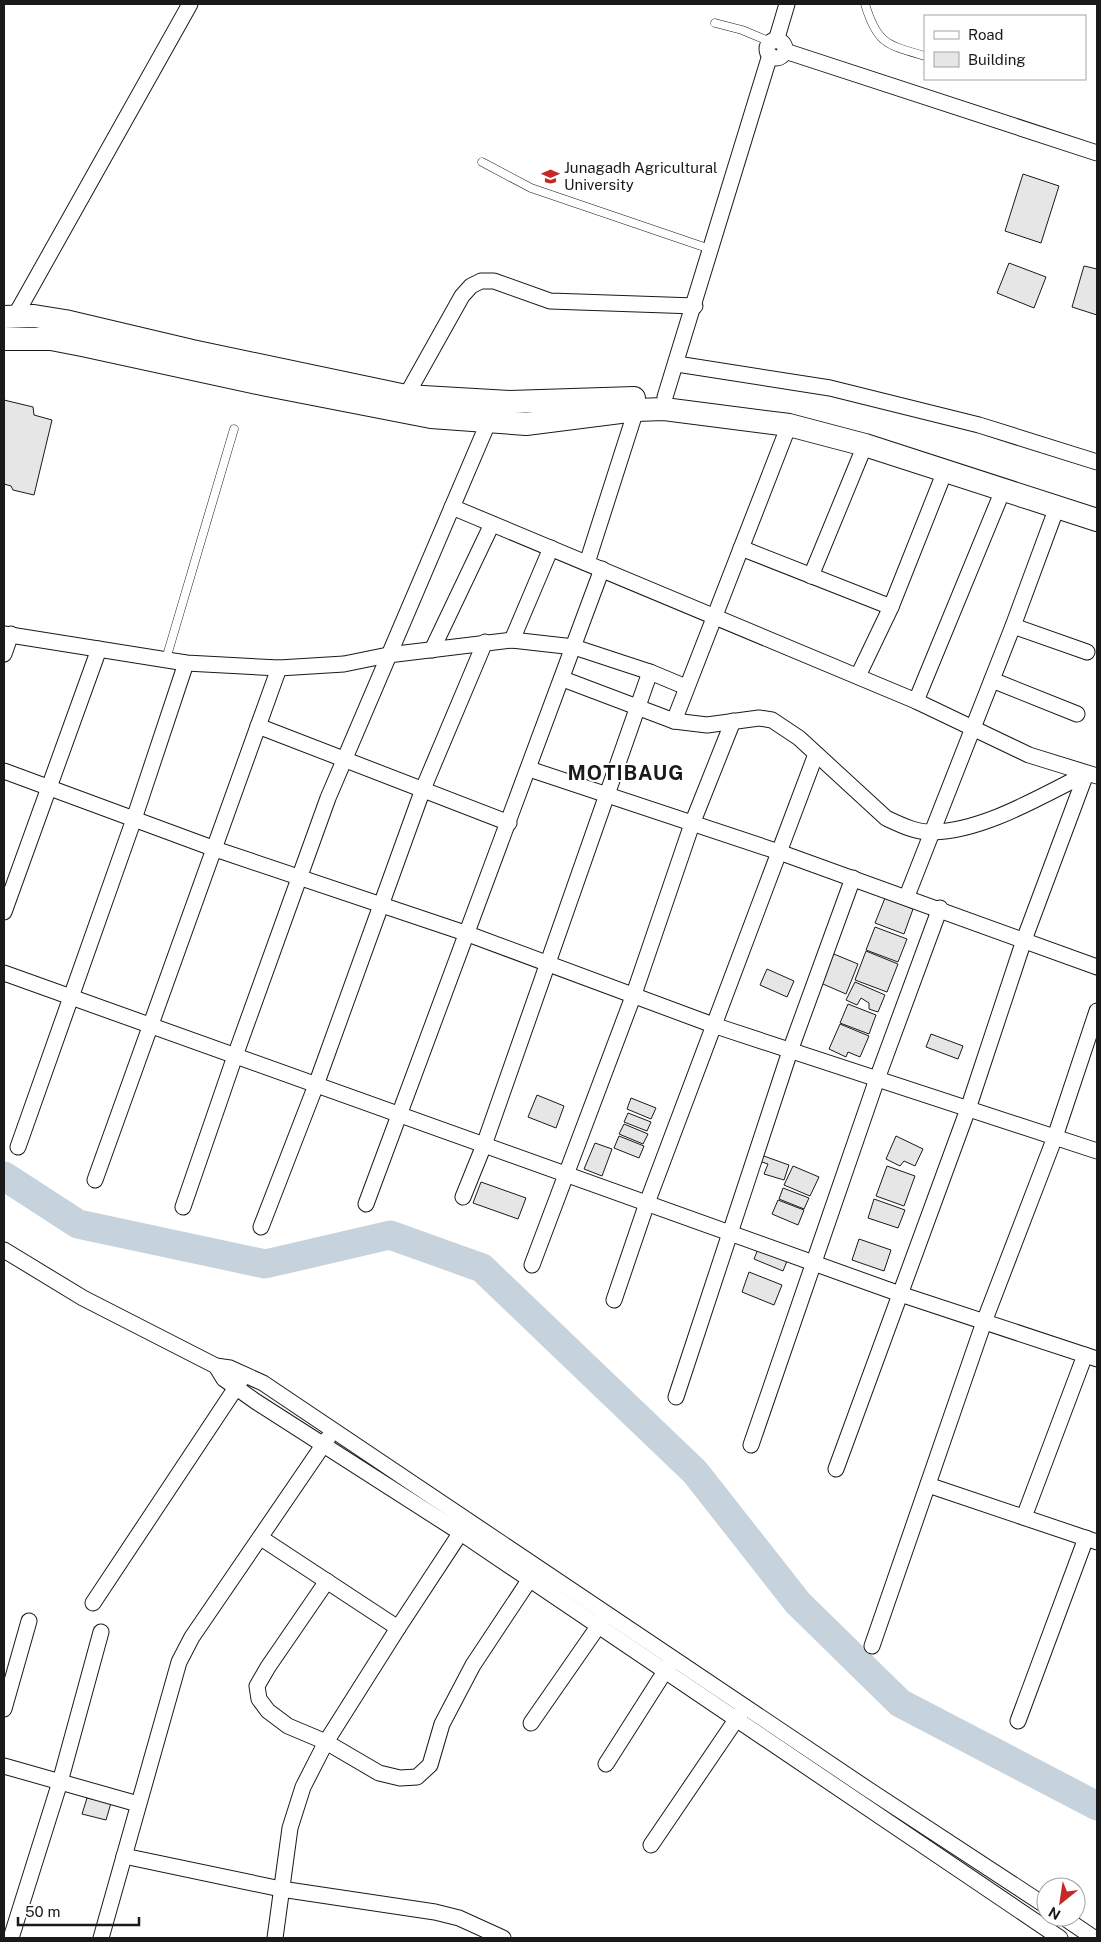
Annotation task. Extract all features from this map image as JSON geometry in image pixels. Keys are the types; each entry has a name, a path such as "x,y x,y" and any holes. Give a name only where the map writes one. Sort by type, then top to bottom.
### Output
{"main road":[{"path":"10,316 65,321 192,351 406,396 510,402 665,397 735,405 853,430 1097,509"},
{"path":"4,340 51,340 74,343 431,418 488,423 553,422 636,410 664,410 789,425 865,445 1097,520"}],"street":[{"path":"10,316 190,4"},
{"path":"665,397 677,364 710,249 787,4"},
{"path":"775,47 1097,153"},
{"path":"406,396 462,296 472,286 481,281 494,281 550,301 695,306"},
{"path":"677,364 830,388 979,426 1097,462"},
{"path":"588,563 636,410"},
{"path":"183,1207 235,1056 344,758 488,423"},
{"path":"674,721 789,425"},
{"path":"811,576 865,445"},
{"path":"858,676 891,607 946,471"},
{"path":"916,701 1003,490"},
{"path":"452,507 858,676 916,701 973,730 1029,755 1092,775"},
{"path":"907,896 973,730 1057,507"},
{"path":"432,650 492,524"},
{"path":"512,640 551,548"},
{"path":"741,548 891,607"},
{"path":"366,1204 401,1115 508,823 530,769 602,569"},
{"path":"1013,626 1087,652"},
{"path":"4,654 7,634 166,659 186,664 279,668 344,664 388,655 512,640 574,647 650,672 686,687"},
{"path":"261,1227 383,906 423,789 485,642"},
{"path":"4,912 99,649"},
{"path":"18,1147 134,820 186,664"},
{"path":"95,1180 279,668"},
{"path":"463,1197 484,1145 650,672"},
{"path":"563,679 638,709 674,721 707,725 759,718 772,720 799,738 886,818 904,827 933,832 971,826 1092,775"},
{"path":"992,680 1077,714"},
{"path":"532,1265 634,994 692,824 733,721"},
{"path":"258,726 508,823"},
{"path":"614,1300 647,1203 816,754"},
{"path":"530,769 907,896 1097,967"},
{"path":"4,771 134,820 299,878 468,934 634,994 713,1025 1097,1152"},
{"path":"836,1469 968,1109 1024,940 1092,775"},
{"path":"676,1397 790,1051 853,878"},
{"path":"751,1445 877,1079 940,908"},
{"path":"4,974 900,1294 1091,1357 1024,1517"},
{"path":"872,1646 984,1322 1055,1137 1097,1011"},
{"path":"4,1250 83,1298 216,1366 230,1368 263,1383 333,1431 465,1527 530,1580 1060,1938"},
{"path":"216,1366 224,1379 236,1388 324,1445 538,1567 869,1790 1036,1899"},
{"path":"93,1603 245,1374"},
{"path":"101,1938 179,1662 192,1637 333,1431"},
{"path":"928,1485 1092,1540 1018,1721"},
{"path":"275,1938 280,1889 295,1807 326,1742 465,1527"},
{"path":"261,1538 398,1628"},
{"path":"327,1581 258,1686 258,1699 268,1711 288,1726 326,1742 379,1773 400,1778 417,1778 430,1765 442,1724 473,1665 538,1567"},
{"path":"531,1723 608,1613"},
{"path":"4,1709 29,1621"},
{"path":"11,1938 60,1782 101,1632"},
{"path":"606,1764 674,1658"},
{"path":"651,1845 746,1706"},
{"path":"4,1766 138,1804"},
{"path":"124,1856 280,1889 435,1912 459,1918 503,1938"},
{"path":"1078,1927 1094,1938"}],"lane":[{"path":"866,4 873,28 883,41 895,47 924,56"},
{"path":"715,24 742,30 775,47"},
{"path":"482,162 531,188 710,249"},
{"path":"166,659 234,429"}],"building":[{"path":"1023,174 1059,186 1041,243 1005,231"},
{"path":"1009,263 1046,277 1034,308 997,293"},
{"path":"1084,266 1097,269 1097,315 1072,307"},
{"path":"4,400 33,407 34,415 52,420 34,495 13,490 11,486 4,484"},
{"path":"885,898 913,909 904,934 875,923"},
{"path":"875,927 907,939 898,962 866,950"},
{"path":"866,951 898,964 887,992 855,980"},
{"path":"829,952 858,964 846,994 816,981"},
{"path":"767,969 794,981 787,997 760,985"},
{"path":"855,982 885,995 878,1012 869,1009 869,1003 861,998 857,1005 846,1000"},
{"path":"848,1004 876,1015 869,1034 840,1023"},
{"path":"840,1024 869,1036 860,1057 848,1052 846,1057 829,1049"},
{"path":"931,1034 963,1046 958,1059 926,1047"},
{"path":"537,1095 564,1106 556,1128 528,1117"},
{"path":"631,1098 656,1108 651,1119 627,1109"},
{"path":"628,1113 651,1122 647,1131 624,1122"},
{"path":"624,1124 648,1134 643,1144 619,1134"},
{"path":"619,1136 644,1146 639,1158 614,1148"},
{"path":"896,1136 923,1149 915,1166 904,1161 900,1166 886,1159"},
{"path":"595,1143 612,1149 602,1176 584,1169"},
{"path":"761,1155 789,1165 784,1180 764,1174 768,1164 759,1161"},
{"path":"793,1166 819,1177 810,1196 784,1185"},
{"path":"887,1166 915,1176 904,1206 876,1196"},
{"path":"481,1182 526,1198 518,1219 473,1203"},
{"path":"783,1188 809,1198 804,1209 779,1199"},
{"path":"874,1199 905,1210 898,1228 868,1218"},
{"path":"778,1200 804,1210 798,1225 772,1214"},
{"path":"859,1239 891,1250 884,1271 852,1260"},
{"path":"760,1244 789,1256 783,1271 754,1259"},
{"path":"749,1272 782,1285 774,1305 742,1292"},
{"path":"87,1798 111,1803 106,1820 82,1814"}],"waterway":[{"path":"4,1176 78,1224 265,1264 390,1235 482,1268 695,1472 798,1603 900,1703 1097,1806"}],"place":[{"name":"Junagadh Agricultural University","path":"550,176"}],"district":[{"name":"MOTIBAUG","path":"626,773"}]}
